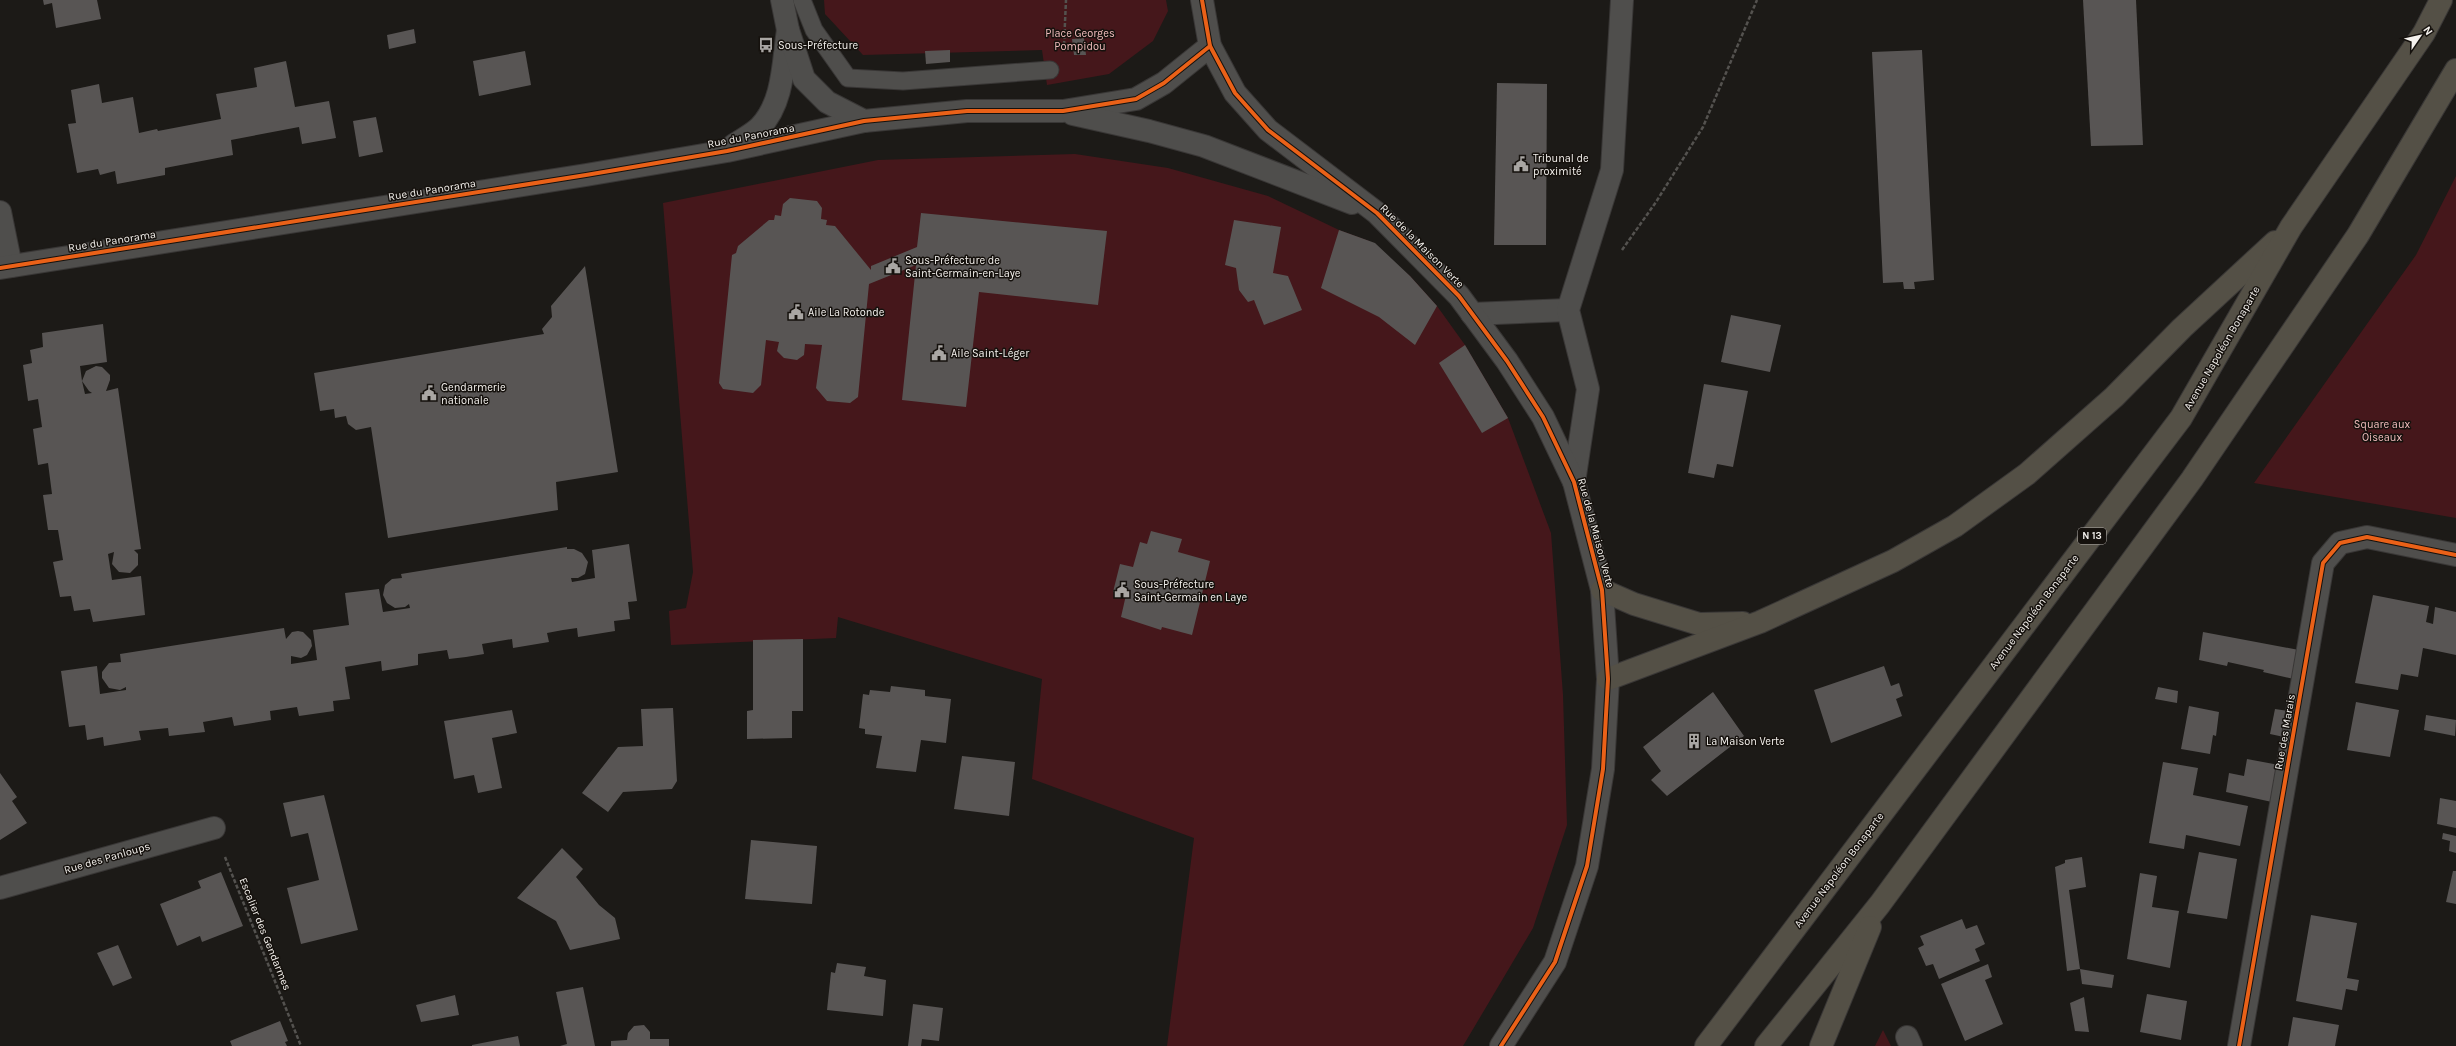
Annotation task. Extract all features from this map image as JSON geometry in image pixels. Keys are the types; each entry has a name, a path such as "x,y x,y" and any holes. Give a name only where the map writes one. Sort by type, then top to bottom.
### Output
{"main road":[{"name":"Avenue Napoléon Bonaparte","path":"1706,1046 2182,418 2292,227 2424,33 2441,0"},
{"path":"1766,1046 1880,904 2192,479 2358,235 2456,70"},
{"path":"1608,679 1760,622 1893,561 1955,526 2027,474 2114,397 2182,328 2292,227"},
{"path":"1602,590 1634,604 1699,624 1760,622"},
{"path":"1821,1046 1880,904"}],"street":[{"path":"782,0 788,30 804,79 827,102 864,121 967,111 1063,112 1136,99 1164,83 1210,46 1202,0"},
{"path":"1574,482 1588,389 1568,310 1612,170 1622,0"},
{"name":"Rue du Panorama","path":"726,151 759,128 770,115 779,92 788,30"},
{"name":"Rue de la Maison Verte","path":"1210,46 1235,93 1268,130 1377,213 1458,296 1507,361 1543,417 1574,482 1602,590 1608,679 1603,769 1587,866 1555,962 1501,1046"},
{"name":"Rue de la Maison Verte","path":"1063,112 1148,130 1204,146 1377,213"},
{"name":"Rue du Panorama","path":"5,267 579,176 726,151 864,121"},
{"path":"0,212 5,267"},
{"path":"1472,314 1568,310"},
{"name":"Rue des Marais","path":"2239,1046 2323,563 2340,543 2368,537 2456,555"},
{"name":"Rue des Panloups","path":"0,888 214,828"}],"lane":[{"path":"802,0 814,30 848,78 903,81 1050,70"}],"path":[{"path":"1621,251 1656,202 1703,127 1757,0"}],"green space":[{"name":"Place Georges Pompidou","path":"824,0 1166,0 1168,11 1153,41 1109,74 1047,85 1042,50 863,55 825,14"},
{"name":"Sous-Préfecture Saint-Germain en Laye","path":"1075,154 1168,168 1268,196 1339,230 1369,241 1410,276 1437,306 1465,345 1508,418 1551,533 1563,695 1567,825 1533,928 1463,1046 1167,1046 1194,838 1032,779 1042,679 838,617 836,638 671,645 669,611 686,608 693,572 663,203 878,160"},
{"name":"Square aux Oiseaux","path":"2456,176 2456,518 2254,483 2416,255"},
{"path":"1883,1030 1891,1046 1875,1046"}],"building":[{"path":"43,0 97,0 101,19 56,28 52,3 44,5"},
{"path":"2083,0 2136,0 2143,145 2091,146"},
{"path":"414,29 416,43 389,49 387,35"},
{"path":"1084,38 1086,55 1074,55 1072,39"},
{"path":"950,50 950,62 926,64 925,51"},
{"path":"1922,50 1934,280 1914,282 1915,289 1904,289 1903,282 1883,283 1872,52"},
{"path":"525,51 531,85 479,96 473,61"},
{"path":"286,61 295,107 329,101 336,138 302,144 299,127 231,140 233,155 165,168 165,175 117,184 115,171 100,175 98,169 77,173 68,124 76,123 71,90 99,84 102,103 133,97 139,133 157,129 158,131 221,119 216,94 257,87 254,68"},
{"name":"Tribunal de proximité","path":"1497,83 1547,84 1546,245 1494,245"},
{"path":"376,117 383,152 359,157 353,121"},
{"path":"790,198 817,201 822,208 821,219 827,220 826,225 835,226 871,270 871,266 917,247 921,213 1107,231 1098,305 979,292 966,407 902,400 916,265 869,284 858,397 850,403 827,401 816,388 822,345 805,344 804,355 797,360 784,358 777,351 779,342 766,340 761,385 753,393 723,389 719,383 732,255 736,253 738,246 769,220 774,220 775,215 781,216 783,204"},
{"path":"1234,220 1281,227 1273,273 1288,276 1302,310 1264,325 1254,300 1248,302 1239,290 1236,268 1225,265"},
{"path":"1339,230 1375,243 1410,276 1437,306 1415,345 1379,317 1321,288"},
{"path":"585,266 618,472 556,482 558,510 388,538 371,427 356,430 348,424 346,416 335,418 334,409 320,411 314,373 544,334 542,329 552,317 551,306"},
{"path":"1731,315 1781,325 1770,372 1721,362"},
{"path":"103,324 107,362 80,366 82,381 86,371 96,366 102,367 110,375 110,380 106,391 118,388 141,549 134,550 138,554 138,565 130,573 119,572 112,564 114,552 108,554 112,580 141,576 145,615 93,622 90,609 74,611 71,596 60,597 53,562 63,560 58,530 48,530 43,495 52,494 48,463 38,465 33,429 42,427 38,399 28,401 23,365 32,363 30,350 43,347 42,333","holes":["82,381 92,393 85,394"]},
{"path":"1465,345 1508,418 1482,433 1439,363"},
{"path":"1704,384 1748,391 1733,467 1717,464 1714,478 1688,473"},
{"path":"1151,531 1182,539 1178,552 1210,561 1192,635 1162,627 1161,630 1121,617 1126,595 1113,592 1120,564 1133,567 1140,542 1147,544"},
{"path":"629,544 637,601 628,602 630,619 614,621 615,631 578,637 577,628 563,630 547,633 549,642 513,648 512,639 482,644 484,654 449,659 447,650 418,654 418,665 382,671 381,661 345,667 350,699 333,701 334,711 299,716 297,707 270,711 271,720 234,726 232,717 203,722 205,732 169,736 168,728 139,731 141,740 104,746 103,737 87,740 85,725 69,727 61,671 97,666 100,694 126,690 126,687 120,690 109,688 102,678 102,672 109,663 121,662 120,654 284,628 286,639 292,632 298,631 303,632 311,640 312,646 307,655 301,658 291,656 291,664 317,660 313,630 349,625 345,593 379,589 383,612 410,608 409,604 405,607 395,608 387,603 383,595 385,585 392,579 402,578 401,574 567,547 567,549 574,549 582,553 588,562 585,574 578,578 571,578 572,582 595,578 592,550"},
{"path":"2373,595 2429,606 2426,622 2433,624 2435,607 2456,612 2456,655 2423,648 2418,677 2401,674 2398,690 2355,683"},
{"path":"2203,632 2299,650 2294,679 2263,672 2264,670 2228,662 2227,666 2199,660"},
{"path":"803,639 803,711 792,711 792,738 747,739 747,711 753,710 753,640"},
{"path":"1884,666 1891,686 1899,683 1903,696 1896,699 1902,716 1831,743 1814,690"},
{"path":"891,686 925,690 925,696 951,699 946,743 921,740 916,772 876,768 882,736 865,734 865,729 859,728 863,694 869,695 870,690 890,692"},
{"path":"2158,687 2178,691 2177,703 2155,699"},
{"name":"La Maison Verte","path":"1713,692 1744,736 1667,796 1651,780 1661,771 1643,747"},
{"path":"2356,702 2399,710 2390,757 2347,750"},
{"path":"2189,706 2219,712 2216,736 2213,735 2210,754 2181,749"},
{"path":"673,708 677,781 672,789 623,792 608,812 582,793 618,747 643,746 641,709"},
{"path":"2275,709 2288,711 2284,737 2270,734"},
{"path":"512,710 517,733 492,738 502,788 478,793 474,775 454,779 444,721"},
{"path":"2426,715 2456,720 2455,736 2424,730"},
{"path":"962,756 1015,762 1009,816 954,809"},
{"path":"2247,759 2279,765 2272,802 2226,792 2229,773 2244,776"},
{"path":"2163,762 2198,768 2193,795 2248,806 2240,846 2186,835 2184,849 2149,843"},
{"path":"0,773 17,797 12,801 27,823 0,840"},
{"path":"324,795 358,930 301,944 287,888 319,880 308,833 291,837 283,803"},
{"path":"2440,798 2456,801 2456,828 2437,824"},
{"path":"2443,833 2456,836 2456,853 2449,851 2450,841 2442,839"},
{"path":"751,840 817,846 812,904 745,899"},
{"path":"562,848 583,869 576,877 599,905 615,918 620,939 570,950 556,921 517,898"},
{"path":"2199,852 2237,859 2227,919 2187,913"},
{"path":"2082,857 2086,887 2069,890 2080,969 2067,971 2055,867 2065,863 2065,860"},
{"path":"2453,871 2456,871 2456,904 2446,902"},
{"path":"221,872 243,926 202,942 200,936 177,946 160,904 201,888 198,881"},
{"path":"2140,873 2157,876 2152,907 2179,911 2170,968 2127,959"},
{"path":"2311,915 2357,923 2347,978 2359,980 2357,991 2346,989 2342,1010 2296,1001"},
{"path":"1962,919 1966,929 1977,925 1985,944 1975,949 1980,961 1939,979 1933,964 1926,966 1918,948 1924,945 1920,936"},
{"path":"118,945 132,978 113,986 97,953"},
{"path":"837,963 866,967 864,976 886,980 883,1016 827,1010 831,972 835,973"},
{"path":"1988,964 1992,977 1985,980 2003,1024 1965,1041 1941,984"},
{"path":"2080,969 2114,975 2112,988 2082,984"},
{"path":"583,987 595,1046 560,1046 567,1044 556,992"},
{"path":"2147,994 2187,1001 2181,1040 2140,1032"},
{"path":"455,995 459,1015 421,1022 416,1005"},
{"path":"2084,997 2089,1032 2075,1031 2070,1003"},
{"path":"913,1004 943,1008 939,1041 922,1039 921,1046 908,1046"},
{"path":"2293,1017 2339,1025 2335,1046 2288,1046"},
{"path":"280,1021 288,1041 285,1042 287,1046 232,1046 230,1041"},
{"path":"644,1025 650,1032 650,1039 669,1039 669,1046 611,1046 611,1041 627,1040 628,1033 634,1026"},
{"path":"518,1036 520,1046 472,1046 472,1045"}],"cycle path":[{"path":"1202,0 1210,46 1235,93 1268,130 1377,213 1459,296 1507,361 1543,417 1574,482 1602,590 1608,679 1603,769 1587,866 1555,962 1501,1046"},
{"path":"0,268 586,175 727,151 864,121 967,111 1063,111 1136,99 1164,83 1210,46"},
{"path":"2239,1046 2323,563 2340,543 2367,537 2456,555"}],"place":[{"name":"Sous-Préfecture","path":"766,45"},
{"name":"Tribunal de proximité","path":"1521,164"},
{"name":"Sous-Préfecture de Saint-Germain-en-Laye","path":"893,266"},
{"name":"Aile La Rotonde","path":"796,312"},
{"name":"Aile Saint-Léger","path":"939,353"},
{"name":"Gendarmerie nationale","path":"429,393"},
{"name":"Sous-Préfecture Saint-Germain en Laye","path":"1122,590"},
{"name":"La Maison Verte","path":"1694,741"}]}
